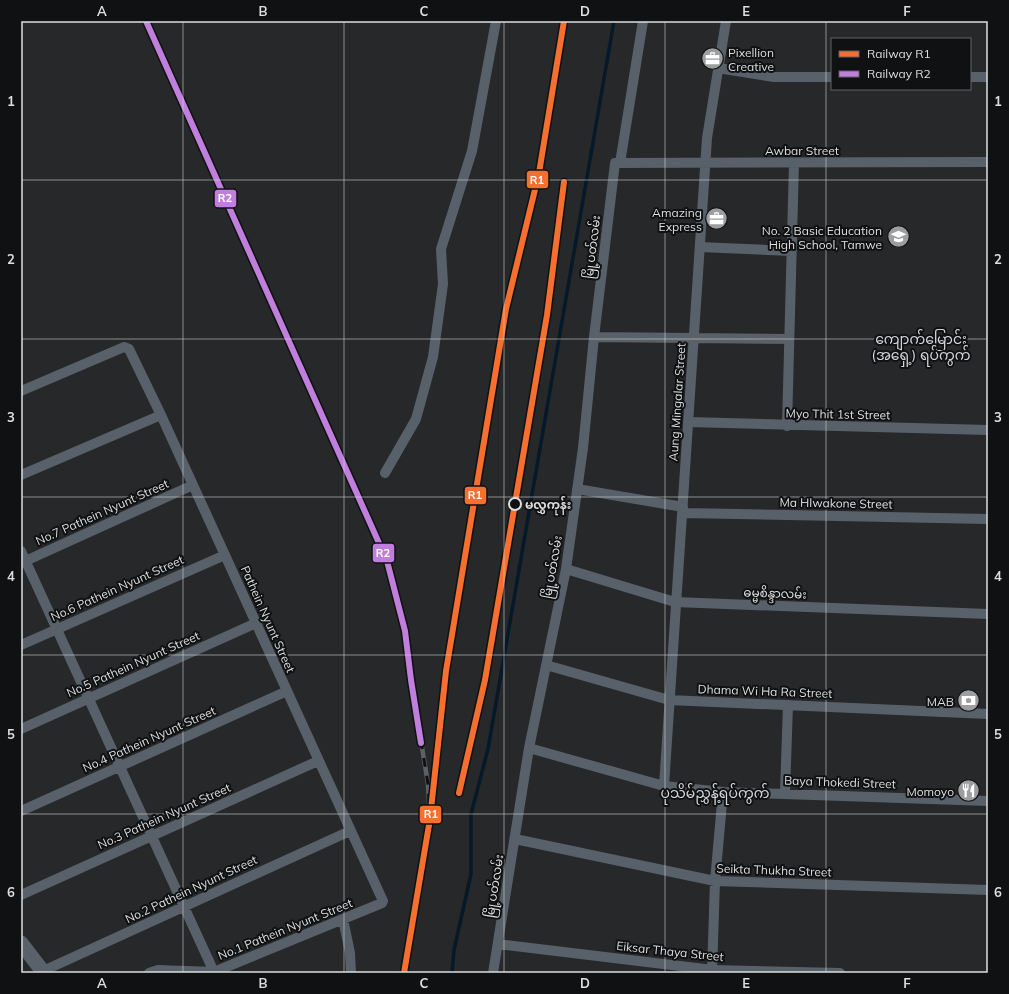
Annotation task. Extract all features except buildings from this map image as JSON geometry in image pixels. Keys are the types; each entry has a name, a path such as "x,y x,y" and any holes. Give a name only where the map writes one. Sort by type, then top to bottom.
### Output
{"main road":[{"path":"21,943 43,972"}],"street":[{"path":"385,473 416,419 434,357 443,284 441,249 472,151 496,21"},
{"name":"မြို့ပတ်လမ်း","path":"493,973 529,748 566,569 577,489 594,337 618,163 642,21"},
{"name":"Aung Mingalar Street","path":"664,786 675,602 683,510 707,138 726,21"},
{"path":"718,68 774,77 831,77"},
{"path":"971,77 988,77"},
{"name":"Awbar Street","path":"618,163 794,164 988,162"},
{"path":"787,426 794,164"},
{"path":"700,247 791,251"},
{"path":"594,337 789,339"},
{"name":"Pathein Nyunt Street","path":"21,391 124,347 127,348 161,415 383,902"},
{"path":"21,474 161,415"},
{"name":"Myo Thit 1st Street","path":"688,422 787,426 988,430"},
{"name":"No.7 Pathein Nyunt Street","path":"23,562 193,485"},
{"name":"Ma Hlwakone Street","path":"577,489 683,510 988,519"},
{"path":"21,551 23,562 57,629 214,972"},
{"name":"No.6 Pathein Nyunt Street","path":"21,645 224,555"},
{"name":"ဓမ္မစိန္ဒာလမ်း","path":"566,569 675,602 988,614"},
{"name":"No.5 Pathein Nyunt Street","path":"21,729 256,623"},
{"name":"Dhama Wi Ha Ra Street","path":"546,665 669,700 988,714"},
{"name":"No.4 Pathein Nyunt Street","path":"21,810 287,691"},
{"path":"786,793 788,705"},
{"name":"Baya Thokedi Street","path":"529,748 664,786 723,792 786,793 988,802"},
{"name":"No.3 Pathein Nyunt Street","path":"21,895 318,762"},
{"path":"713,971 716,881 723,792"},
{"name":"No.2 Pathein Nyunt Street","path":"43,972 350,831"},
{"name":"Seikta Thukha Street","path":"515,838 716,881 988,890"},
{"name":"No.1 Pathein Nyunt Street","path":"149,973 158,970 214,972 383,902"},
{"path":"343,919 350,953 351,973"},
{"name":"Eiksar Thaya Street","path":"498,944 713,971 840,973"}],"waterway":[{"path":"452,973 454,950 471,874 471,814 488,749 614,21"}],"railway":[{"path":"146,21 387,561 405,631 411,680 428,784 430,819"}],"rail line":[{"name":"R2","path":"146,21 387,561 405,631 421,743"},
{"name":"R1","path":"404,973 430,819 446,671 506,309 539,173 564,21"},
{"name":"R1","path":"459,793 485,680 547,315 564,182"}],"place":[{"name":"Pixellion Creative","path":"713,59"},
{"name":"Amazing Express","path":"717,219"},
{"name":"No. 2 Basic Education High School, Tamwe","path":"898,237"},
{"name":"မလွှကုန်း","path":"515,504"},
{"name":"MAB","path":"969,701"},
{"name":"Momoyo","path":"969,791"}],"district":[{"name":"ကျောက်မြောင်း (အရှေ့) ရပ်ကွက်","path":"921,348"},
{"name":"ပုသိမ်ညွှန့်ရပ်ကွက်","path":"715,793"}]}
